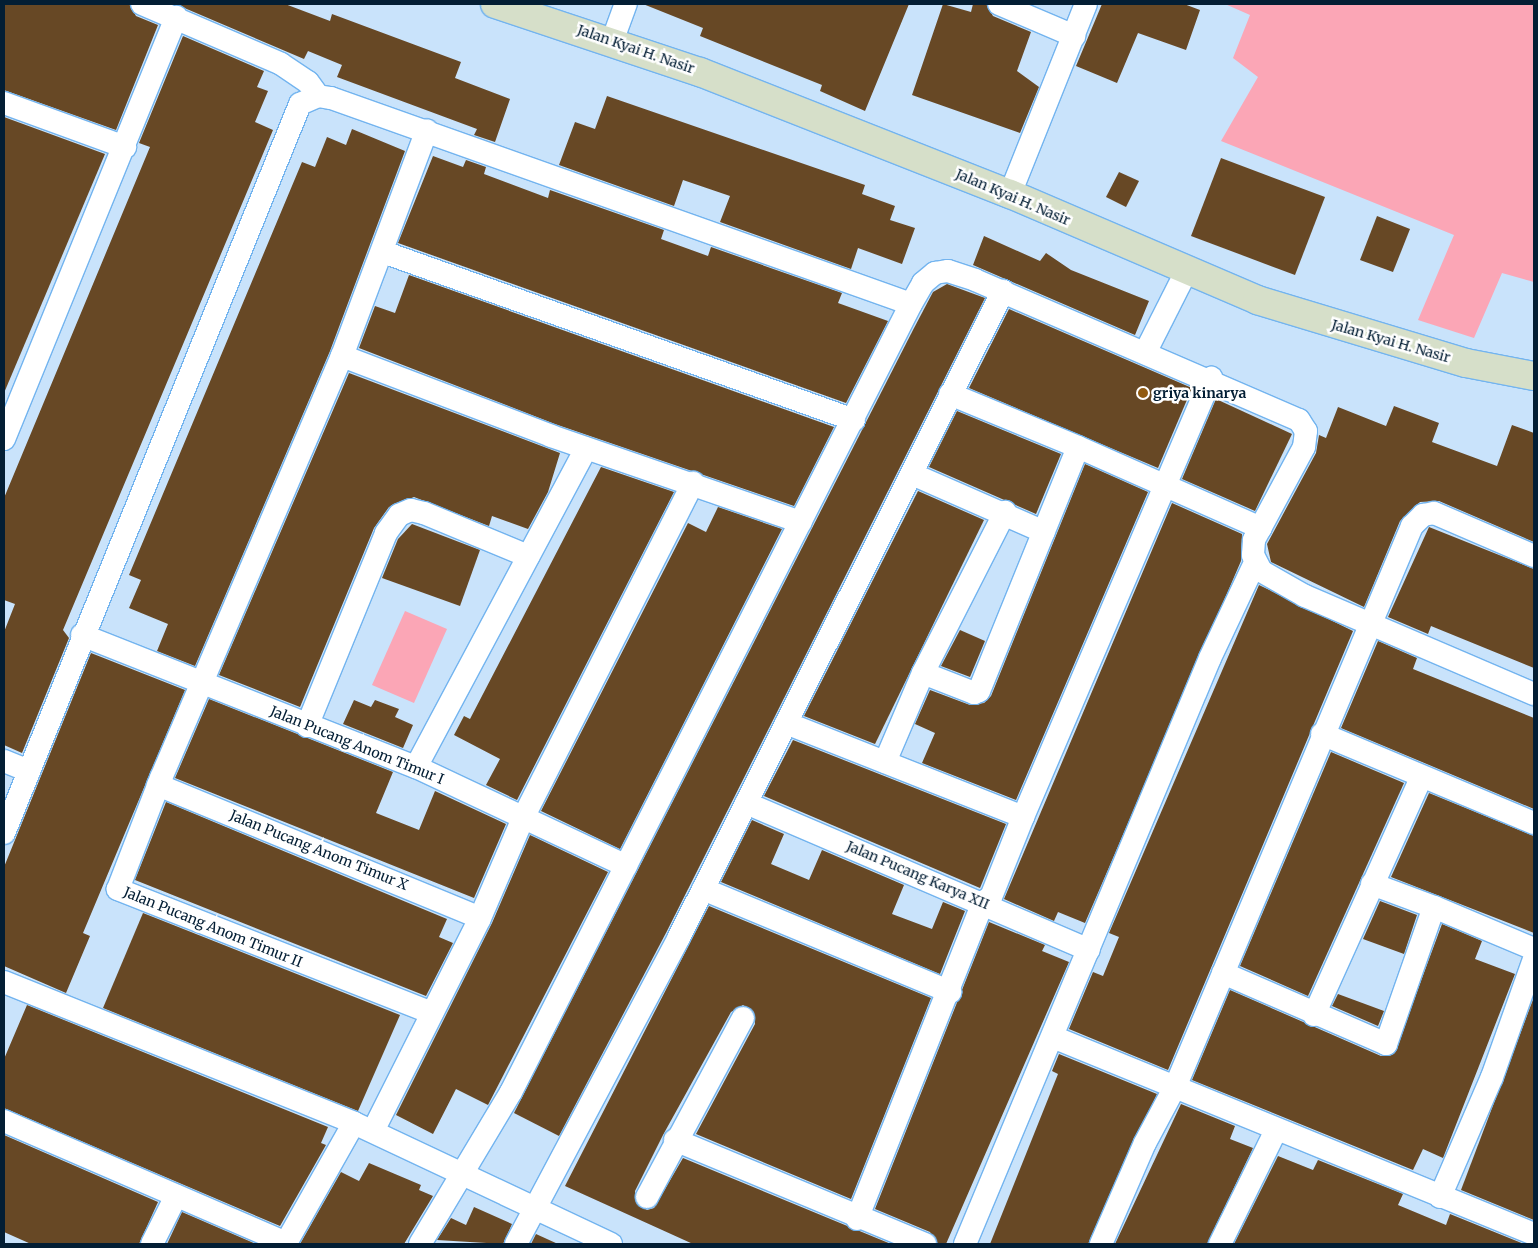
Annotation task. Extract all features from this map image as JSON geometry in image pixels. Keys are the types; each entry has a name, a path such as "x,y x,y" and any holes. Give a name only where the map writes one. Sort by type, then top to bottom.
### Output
{"main road":[{"name":"Jalan Kyai H. Nasir","path":"495,4 613,39 1010,194 1176,290 1344,328 1466,363 1534,376"}],"street":[{"path":"142,4 176,17 281,64 308,82 318,96 427,130 911,304"},
{"path":"613,39 626,4"},
{"path":"999,4 1074,36"},
{"path":"1010,194 1086,4"},
{"path":"4,439 125,147 176,17"},
{"path":"4,832 293,114 300,104 318,96"},
{"path":"4,103 125,147"},
{"name":"Jalan Pucang Anom Timur II","path":"427,130 383,252 342,356 158,785 118,889 432,1013"},
{"path":"383,252 854,420"},
{"path":"420,1244 511,1092 854,420 911,304 923,283 941,271 1003,291 1145,353 1211,378 1304,425 1304,446 1261,528 1253,550 1255,563 1210,658 965,1244"},
{"path":"1145,353 1176,290"},
{"path":"516,1244 537,1210 703,889 1003,291"},
{"path":"342,356 586,448 693,483 801,522"},
{"path":"858,1219 950,992 983,902 990,897 1211,378"},
{"path":"950,394 1078,446 1261,528"},
{"path":"923,673 974,694 979,691 1078,446"},
{"path":"416,767 586,448"},
{"path":"912,474 1005,512 1044,532"},
{"path":"4,1121 286,1244 363,1127 432,1013 480,918 523,818 693,483"},
{"path":"307,726 386,533 398,515 412,510 424,513 528,556"},
{"path":"885,762 923,673 1005,512"},
{"path":"1101,1244 1145,1143 1176,1085 1322,734 1412,526 1423,515 1434,513 1532,548"},
{"path":"1255,563 1271,578 1305,596 1372,621 1534,694"},
{"name":"Jalan Pucang Anom Timur I","path":"82,635 203,682 307,726 416,767 626,866"},
{"path":"786,723 1023,817"},
{"path":"1322,734 1421,778 1534,823"},
{"path":"4,761 29,772"},
{"path":"1314,1014 1421,778"},
{"name":"Jalan Pucang Anom Timur X","path":"158,785 369,868 480,918"},
{"name":"Jalan Pucang Karya XII","path":"746,803 983,902 1089,950"},
{"path":"1372,884 1434,907 1534,950"},
{"path":"703,889 950,992"},
{"path":"1223,973 1386,1044 1434,907"},
{"path":"1440,1197 1492,1077 1534,959"},
{"path":"4,982 363,1127 611,1244"},
{"path":"647,1197 675,1140 743,1018"},
{"path":"1053,1036 1176,1085 1276,1130 1534,1234"},
{"path":"1220,1244 1276,1130"},
{"path":"675,1140 858,1219 925,1244"},
{"path":"152,1244 176,1196"}],"shaded area":[{"path":"1225,4 1534,4 1534,282 1502,273 1474,338 1418,320 1454,235 1221,141 1258,77 1233,58 1250,15"},
{"path":"405,611 447,629 414,703 372,685"}],"building":[{"path":"4,4 129,4 136,16 158,25 116,130 4,90"},
{"path":"175,4 285,4 330,21 332,14 461,62 455,78 510,99 495,142 474,135 477,129 337,77 342,65 308,51 304,59"},
{"path":"643,4 909,4 865,111 820,91 822,85 700,36 703,28"},
{"path":"943,4 971,12 973,4 986,4 993,16 1031,32 1017,71 1039,87 1020,133 912,95"},
{"path":"1102,4 1184,4 1200,10 1186,50 1138,33 1117,83 1076,66"},
{"path":"183,36 264,71 257,87 268,91 255,122 273,130 63,630 69,638 22,753 4,745 4,632 15,604 4,600 4,498 150,147 139,143"},
{"path":"607,96 865,185 862,194 895,206 890,220 915,228 902,264 858,248 851,269 720,222 730,196 683,180 674,206 559,165 575,122 595,129"},
{"path":"4,117 105,154 4,393"},
{"path":"352,129 405,151 330,351 195,666 157,651 168,624 129,608 141,580 129,575 302,162 315,167 327,137 346,145"},
{"path":"433,156 463,167 466,160 486,167 484,174 548,198 550,190 664,230 661,239 708,256 711,247 842,293 838,303 888,321 846,403 398,243"},
{"path":"1221,158 1325,197 1295,275 1191,236"},
{"path":"1119,172 1139,181 1126,207 1106,197"},
{"path":"1377,216 1410,229 1393,272 1360,260"},
{"path":"984,236 1040,261 1046,253 1071,270 1149,301 1135,335 973,265"},
{"path":"409,275 834,427 794,506 555,424 359,348 375,306 395,313"},
{"path":"947,284 985,298 667,931 559,1136 514,1113 913,330 933,292"},
{"path":"1009,309 1192,388 1158,468 969,388"},
{"path":"349,373 560,453 548,492 528,529 492,516 489,526 414,497 389,507 374,528 300,707 219,675"},
{"path":"1216,399 1292,434 1255,511 1182,479"},
{"path":"1394,406 1439,423 1432,442 1497,466 1512,425 1534,433 1534,542 1439,501 1420,502 1400,521 1364,607 1271,562 1267,544 1316,453 1319,435 1326,438 1338,407 1386,426"},
{"path":"957,411 1061,454 1036,514 929,467"},
{"path":"1085,464 1148,492 1016,800 922,763 935,733 915,724 930,690 970,705 984,703 991,696"},
{"path":"601,467 674,492 517,800 486,785 500,759 454,735 464,716 470,719"},
{"path":"918,491 984,520 875,744 804,716"},
{"path":"1172,503 1242,534 1241,561 1085,923 1058,912 1054,921 1004,899"},
{"path":"718,507 782,529 620,849 541,811 688,523 706,532"},
{"path":"412,524 480,550 460,606 382,578 398,539"},
{"path":"1429,527 1534,569 1534,668 1431,626 1428,634 1388,617"},
{"path":"1259,585 1353,631 1168,1070 1069,1029 1093,972 1103,976 1119,937 1109,933"},
{"path":"960,630 985,641 970,677 941,666"},
{"path":"1378,641 1417,658 1413,669 1534,718 1534,809 1341,728"},
{"path":"91,653 185,690 83,933 90,936 66,993 4,966 4,867"},
{"path":"209,699 393,772 376,813 419,830 435,791 506,824 474,898 175,778"},
{"path":"354,700 371,707 375,700 399,709 395,717 413,725 403,748 343,724"},
{"path":"793,740 1006,824 980,888 764,796"},
{"path":"1331,752 1404,783 1308,996 1240,966"},
{"path":"1429,793 1534,836 1534,933 1391,877"},
{"path":"166,802 447,919 439,937 453,943 426,996 135,880"},
{"path":"752,820 784,834 771,864 809,880 822,850 904,885 892,914 932,929 943,902 965,911 940,974 721,882"},
{"path":"530,835 608,872 488,1105 456,1089 433,1134 396,1115 492,923"},
{"path":"1380,901 1417,915 1404,954 1363,939"},
{"path":"709,906 931,998 851,1199 696,1134 755,1024 754,1012 743,1005 731,1012 663,1135 635,1191 636,1203 647,1210 654,1208 683,1158 891,1244 693,1244 565,1186"},
{"path":"143,913 400,1015 358,1111 103,1008"},
{"path":"989,922 1045,945 1042,951 1069,962 946,1244 938,1244 930,1232 875,1209"},
{"path":"1442,924 1482,941 1475,959 1515,974 1443,1158 1423,1149 1413,1170 1192,1080 1230,990 1381,1056 1394,1054"},
{"path":"1338,994 1384,1011 1378,1026 1332,1006"},
{"path":"1534,997 1534,1220 1461,1190"},
{"path":"27,1005 328,1127 321,1143 326,1145 280,1226 4,1108 4,1059"},
{"path":"1059,1054 1157,1094 1088,1244 990,1244 1058,1074 1052,1071"},
{"path":"1181,1104 1235,1126 1230,1139 1253,1148 1207,1244 1115,1244"},
{"path":"4,1135 158,1202 139,1244 31,1244 4,1232"},
{"path":"1278,1156 1313,1170 1318,1160 1403,1194 1398,1205 1446,1225 1450,1214 1524,1244 1234,1244"},
{"path":"369,1163 421,1185 419,1190 433,1196 404,1244 300,1244 341,1172 359,1181"},
{"path":"474,1207 512,1224 503,1244 437,1240 451,1218 466,1225"},
{"path":"182,1212 256,1244 167,1244"},
{"path":"536,1234 558,1244 531,1244"}],"place":[{"name":"griya kinarya","path":"1143,393"}]}
